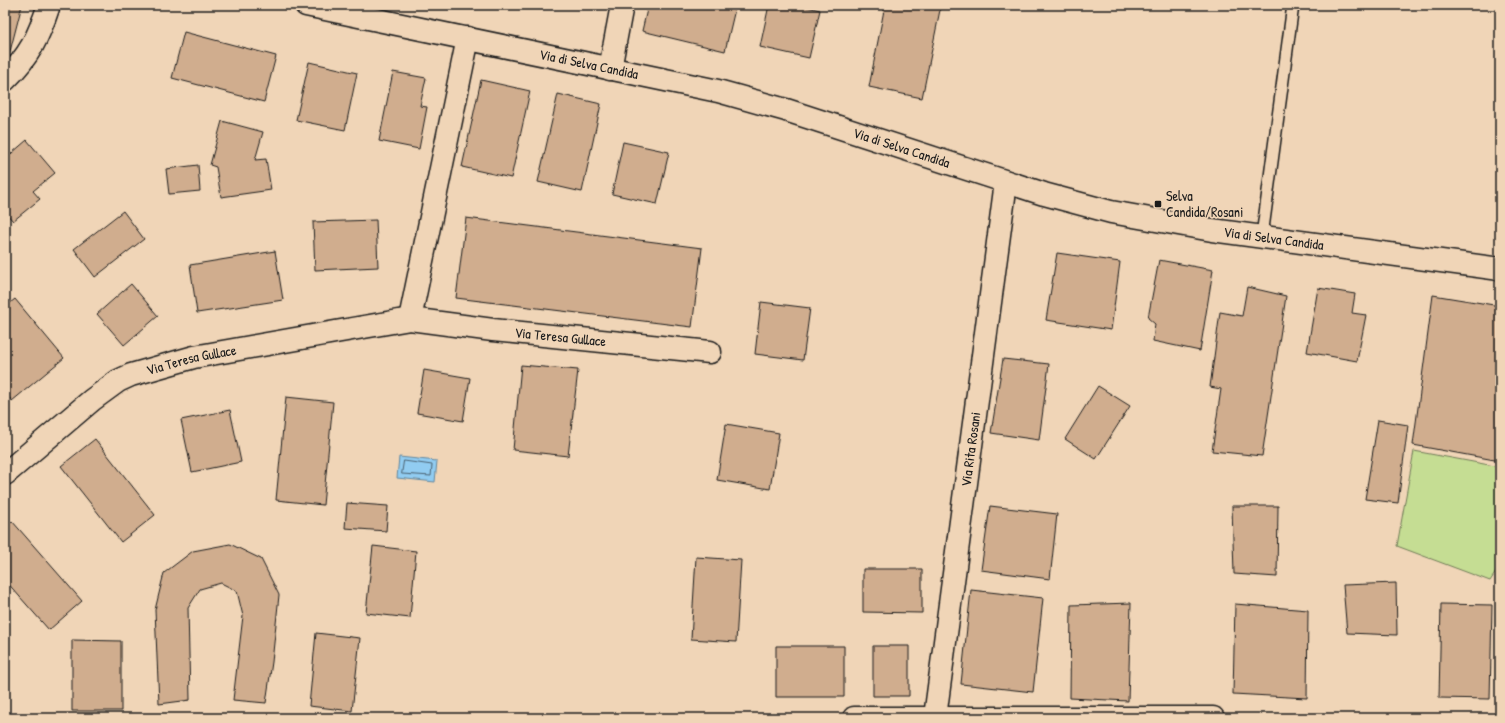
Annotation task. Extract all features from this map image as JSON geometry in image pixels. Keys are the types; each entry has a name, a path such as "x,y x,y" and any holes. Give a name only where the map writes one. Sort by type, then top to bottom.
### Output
{"street":[{"path":"5,80 26,58 33,47 49,5"},
{"name":"Via di Selva Candida","path":"306,5 718,91 786,110 1006,182 1111,212 1212,230 1500,269"},
{"path":"610,69 622,5"},
{"path":"410,319 468,38"},
{"name":"Via Rita Rosani","path":"935,717 1006,182"},
{"name":"Via Teresa Gullace","path":"5,474 92,400 118,381 131,375 194,357 410,319 493,330 710,352"},
{"path":"854,718 1213,718"}],"lane":[{"path":"1262,236 1293,5"}],"green space":[{"path":"1414,451 1500,467 1500,566 1490,581 1397,546"}],"water":[{"path":"399,457 437,461 435,482 397,478"}],"building":[{"path":"5,5 22,5 7,63 5,62"},
{"path":"648,5 736,5 725,51 642,31"},
{"path":"769,5 798,5 820,10 809,58 760,47"},
{"path":"885,5 941,5 922,98 869,87"},
{"path":"184,32 276,56 264,102 172,78"},
{"path":"309,62 357,73 345,130 296,120"},
{"path":"393,72 426,78 420,106 427,107 419,149 379,141"},
{"path":"481,80 530,91 511,178 462,167"},
{"path":"558,94 601,104 582,192 538,182"},
{"path":"222,121 263,132 255,160 266,159 271,190 221,197 216,167 210,165"},
{"path":"27,140 55,173 33,191 40,199 13,221 5,212 5,159"},
{"path":"623,142 669,152 657,204 612,194"},
{"path":"198,165 200,191 169,194 166,169"},
{"path":"123,211 144,239 95,277 74,249"},
{"path":"466,218 702,248 692,327 456,298"},
{"path":"376,220 378,267 315,270 313,222"},
{"path":"275,251 283,300 197,313 190,265"},
{"path":"1057,253 1120,262 1111,330 1046,320"},
{"path":"1159,260 1213,270 1200,351 1153,341 1155,324 1148,318"},
{"path":"131,284 158,316 124,345 97,314"},
{"path":"1247,287 1286,296 1262,456 1212,451 1221,389 1210,387 1220,312 1242,316"},
{"path":"1318,288 1355,294 1352,313 1366,315 1357,361 1307,352"},
{"path":"1433,295 1500,306 1500,461 1413,445"},
{"path":"15,299 64,358 12,401 5,392 5,307"},
{"path":"761,302 810,308 803,360 755,354"},
{"path":"1003,359 1049,364 1039,440 991,433"},
{"path":"521,365 578,370 568,456 513,450"},
{"path":"424,370 470,378 463,421 417,413"},
{"path":"1098,386 1130,406 1096,459 1065,439"},
{"path":"286,397 333,402 323,505 276,500"},
{"path":"230,410 241,462 192,472 181,420"},
{"path":"1378,420 1408,425 1398,503 1365,499"},
{"path":"726,424 779,433 770,489 717,480"},
{"path":"95,439 155,515 121,542 61,466"},
{"path":"347,503 388,506 386,531 345,528"},
{"path":"990,506 1057,514 1050,579 981,570"},
{"path":"1232,506 1278,506 1277,577 1234,574"},
{"path":"12,521 82,601 49,630 5,580 5,527"},
{"path":"230,544 261,559 279,595 266,703 233,700 243,616 237,591 221,583 200,589 188,608 190,700 159,704 155,610 164,573 193,551"},
{"path":"373,546 416,551 410,618 366,613"},
{"path":"696,557 741,560 736,642 691,639"},
{"path":"863,569 922,569 922,613 863,612"},
{"path":"1396,583 1397,635 1347,633 1343,585"},
{"path":"971,590 1043,598 1033,692 961,684"},
{"path":"1131,603 1128,701 1070,698 1071,605"},
{"path":"1235,604 1308,610 1307,698 1233,694"},
{"path":"1441,604 1492,605 1490,699 1439,698"},
{"path":"316,633 360,638 352,711 309,706"},
{"path":"72,640 121,641 121,711 72,711"},
{"path":"776,646 844,646 844,697 776,697"},
{"path":"873,646 909,646 909,696 873,696"}],"place":[{"name":"Selva Candida/Rosani","path":"1158,204"}]}
